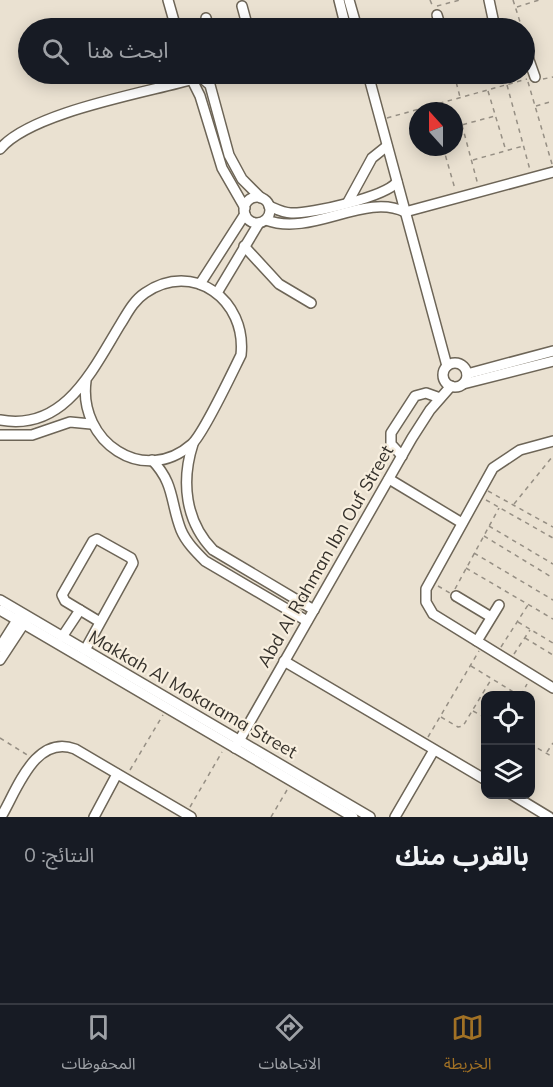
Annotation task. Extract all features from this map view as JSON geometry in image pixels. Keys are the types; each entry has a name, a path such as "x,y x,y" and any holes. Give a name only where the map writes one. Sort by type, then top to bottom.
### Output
{"street":[{"path":"168,0 173,18"},
{"path":"339,0 344,18"},
{"path":"349,0 354,18"},
{"path":"489,0 493,18"},
{"path":"242,6 245,18"},
{"path":"0,148 16,134 47,119 163,84"},
{"path":"194,84 200,96 222,168 250,221 292,225 376,207 392,207 405,212 553,172"},
{"path":"209,84 232,161 242,179 269,206 294,213 382,194 397,182"},
{"path":"371,84 447,366 443,376 451,386 553,361"},
{"path":"348,202 372,158 387,146"},
{"path":"200,284 253,199 261,198"},
{"path":"217,293 244,246 270,212 269,206"},
{"path":"244,246 279,284 310,303"},
{"path":"0,420 28,421 52,413 72,399 86,381 133,303 144,293 171,282 200,284 217,293 233,310 238,320 243,343 241,355 193,444 187,476 189,512 202,539 213,550 314,610"},
{"path":"467,374 553,351"},
{"path":"447,366 458,363 465,368 467,374 463,384"},
{"path":"86,381 85,403 91,424 116,451 139,459 152,460 174,455 193,444"},
{"name":"Abd Al Rahman Ibn Ouf Street","path":"234,744 314,610 420,424 451,386"},
{"path":"402,456 391,444 391,433 415,396 426,393 440,398"},
{"path":"0,435 32,435 70,422 91,424"},
{"path":"553,441 510,454 494,468 479,491 430,582 425,596 429,609 553,688"},
{"path":"152,460 170,484 182,532 191,547 205,561 307,621"},
{"path":"388,479 462,523"},
{"path":"85,650 133,561 99,539 93,541 62,594 65,601 100,622"},
{"path":"454,595 492,617"},
{"name":"Makkah Al Mokarama Street","path":"0,600 23,618 167,708 370,817"},
{"path":"480,643 499,605"},
{"name":"Makkah Al Mokarama Street","path":"0,610 23,618 85,650 293,782 353,817"},
{"path":"62,637 80,610"},
{"path":"0,647 23,618"},
{"path":"0,660 23,618"},
{"path":"284,661 481,777"},
{"path":"1,817 35,759 49,748 66,746 189,815"},
{"path":"395,817 434,750"},
{"path":"94,817 121,776"},
{"path":"518,799 549,817"}],"path":[{"path":"430,0 433,7 460,0"},
{"path":"513,0 519,18"},
{"path":"515,7 539,0"},
{"path":"456,84 460,98"},
{"path":"446,102 510,84"},
{"path":"532,84 535,106 553,168"},
{"path":"506,85 532,178"},
{"path":"488,90 506,151"},
{"path":"535,106 553,101"},
{"path":"381,120 409,112"},
{"path":"463,125 496,116"},
{"path":"463,128 480,192"},
{"path":"472,160 524,146"},
{"path":"445,156 457,198"},
{"path":"513,505 553,456"},
{"path":"479,491 513,505 553,527"},
{"path":"479,491 499,508 553,538"},
{"path":"430,582 454,595 499,508"},
{"path":"489,526 553,564"},
{"path":"484,536 553,578"},
{"path":"474,553 553,600"},
{"path":"466,568 553,619"},
{"path":"497,654 528,604"},
{"path":"517,622 553,643"},
{"path":"509,661 530,630"},
{"path":"525,638 553,656"},
{"path":"424,743 470,665 480,643"},
{"path":"470,665 512,691"},
{"path":"523,691 532,675"},
{"path":"440,716 460,727 492,678"},
{"path":"121,776 167,708"},
{"path":"472,711 481,716"},
{"path":"0,738 35,759"},
{"path":"547,753 553,743"},
{"path":"189,815 234,744"},
{"path":"533,745 553,757"},
{"path":"271,817 293,782"}]}
